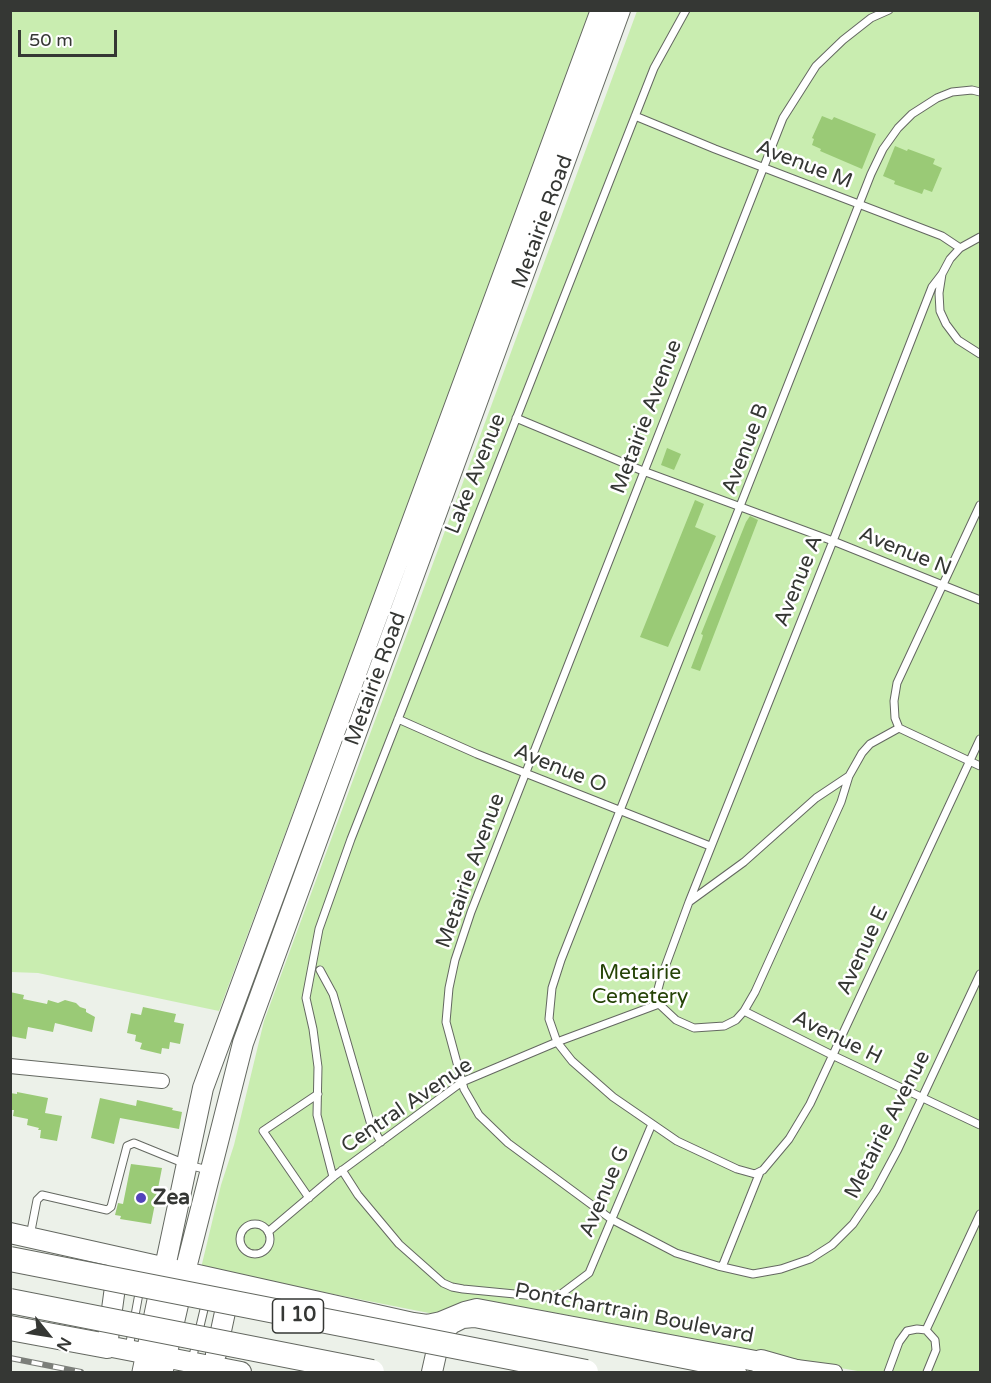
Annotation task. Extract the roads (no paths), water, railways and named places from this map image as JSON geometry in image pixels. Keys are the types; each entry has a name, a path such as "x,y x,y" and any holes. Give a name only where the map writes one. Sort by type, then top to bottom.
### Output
{"highway":[{"name":"I 10","path":"10,1258 586,1372"},
{"name":"I 10","path":"10,1301 372,1372"},
{"path":"10,1328 142,1359"},
{"path":"761,1362 796,1372"}],"main road":[{"name":"Metairie Road","path":"142,1359 188,1165 203,1088 601,10"},
{"name":"Metairie Road","path":"162,1267 211,1171 243,1043 620,10"},
{"path":"20,1235 231,1284 427,1325 439,1341 432,1372"},
{"path":"120,1257 142,1359 191,1362 241,1372"},
{"path":"213,1367 231,1284"},
{"name":"Pontchartrain Boulevard","path":"427,1325 477,1309 761,1362"}],"street":[{"path":"10,1066 162,1081"},
{"path":"203,1088 231,1095"},
{"name":"Pontchartrain Boulevard","path":"439,1341 453,1326 463,1321 474,1320 739,1372"},
{"name":"Pontchartrain Boulevard","path":"761,1362 835,1372"}],"lane":[{"name":"Lake Avenue","path":"333,1177 317,1115 318,1094 313,1029 306,998 315,957 315,945 323,918 351,839 654,68 686,10"},
{"name":"Metairie Avenue","path":"889,10 871,18 843,40 816,66 783,118 471,912 455,960 449,988 446,1022 462,1082 478,1115 508,1143 611,1219 676,1253 753,1274 781,1269 810,1258 832,1245 853,1224 876,1190 981,974"},
{"name":"Avenue B","path":"619,811 741,507 858,204 883,149 898,128 937,98 952,92 972,90 981,92"},
{"name":"Avenue M","path":"635,116 942,236 960,248"},
{"path":"960,248 981,237"},
{"name":"Avenue A","path":"689,902 932,287 960,248"},
{"path":"942,274 939,293 940,311 946,324 958,340 981,354"},
{"name":"Avenue N","path":"516,418 643,471 833,541 981,600"},
{"path":"899,728 895,709 897,683 981,505"},
{"name":"Avenue O","path":"398,719 619,811 710,846"},
{"path":"899,728 981,765"},
{"path":"849,776 816,798 744,862 689,902 657,993 659,1004 676,1020 694,1028 724,1026 736,1020 744,1011 755,992 841,802 849,776 870,744 899,728"},
{"name":"Avenue E","path":"722,1267 761,1171 789,1139 810,1104 981,739"},
{"path":"619,811 552,988 549,1019 557,1042 572,1061 613,1097 652,1124 698,1152 737,1169 755,1174 761,1171"},
{"path":"320,970 333,994 371,1125 381,1142"},
{"name":"Central Avenue","path":"268,1232 342,1170 462,1082 557,1042 659,1004"},
{"name":"Avenue H","path":"744,1011 981,1125"},
{"path":"309,1198 263,1131 318,1094"},
{"name":"Avenue G","path":"342,1170 358,1195 399,1244 443,1283 452,1287 546,1297 561,1294 589,1273 652,1124"},
{"path":"20,1235 37,1200 42,1196 107,1210 111,1208 127,1146 134,1143 188,1165 211,1171"},
{"path":"926,1330 981,1214"},
{"path":"256,1224 268,1232 270,1241 265,1250 251,1254 243,1249 240,1239 246,1227 256,1224"},
{"path":"191,1362 212,1279"},
{"path":"888,1372 899,1342 907,1331 917,1329 926,1330 935,1340 936,1350 927,1372"}],"railway":[{"path":"10,1358 81,1372"}],"place":[{"name":"Zea","path":"141,1198"}],"park label":[{"name":"Metairie Cemetery","path":"640,985"}]}
